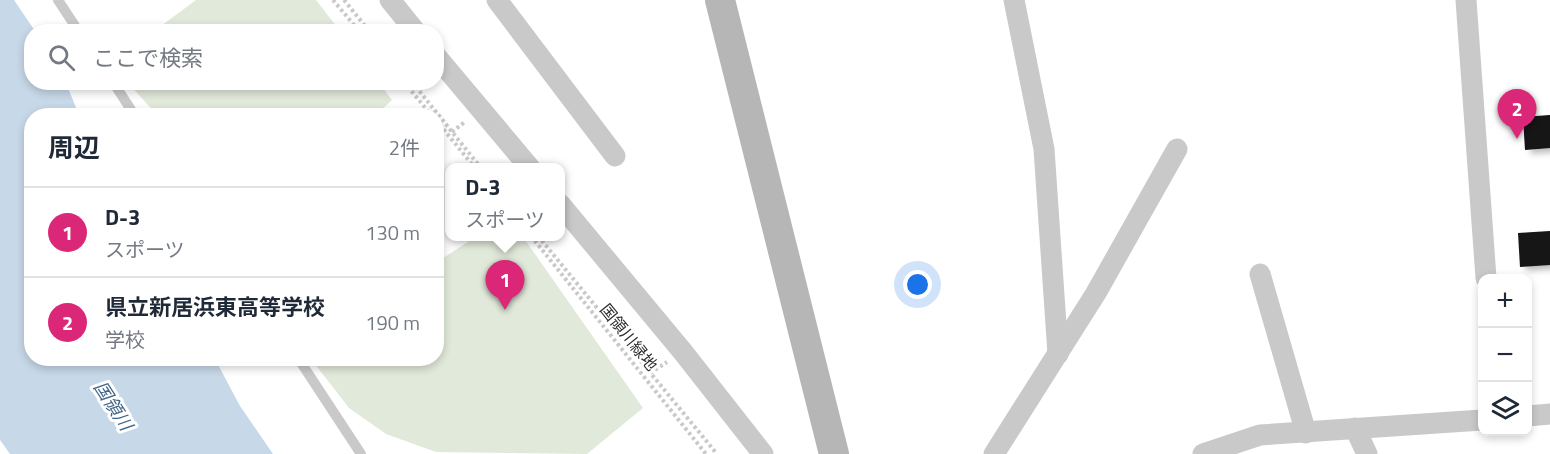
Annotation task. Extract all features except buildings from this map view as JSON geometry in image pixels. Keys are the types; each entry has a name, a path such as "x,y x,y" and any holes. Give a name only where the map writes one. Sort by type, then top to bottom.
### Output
{"street":[{"path":"390,0 410,24"},
{"path":"497,0 615,156"},
{"path":"720,0 834,454"},
{"path":"1014,0 1044,149 1058,354"},
{"path":"1466,0 1486,274"},
{"path":"444,66 526,163"},
{"path":"994,454 1096,293 1177,149"},
{"path":"565,209 683,352 763,454"},
{"path":"1260,274 1306,433"},
{"path":"1532,416 1550,414"},
{"path":"1203,454 1260,435 1478,420"},
{"path":"1356,428 1367,454"}],"lane":[{"path":"58,0 74,24"},
{"path":"118,90 130,108"},
{"path":"303,366 361,454"}],"path":[{"path":"333,0 353,24"},
{"path":"344,0 364,24"},
{"path":"411,90 425,108"},
{"path":"419,90 433,108"},
{"path":"444,121 478,163"},
{"path":"444,130 471,163"},
{"name":"国領川緑地","path":"534,241 706,454"},
{"path":"541,241 717,454"}],"green space":[{"path":"196,0 316,0 335,24 163,24"},
{"path":"134,90 384,90 392,100 383,108 151,108"},
{"path":"469,241 526,241 643,408 587,454 436,452 386,434 349,408 316,366 444,366 444,257"}],"water":[{"name":"国領川","path":"0,0 14,0 30,24 24,24 24,90 69,90 76,108 24,108 24,366 219,366 240,406 273,454 10,454 0,440"}],"place":[{"name":"県立新居浜東高等学校","path":"1517,139"},
{"name":"D-3","path":"505,310"}]}
